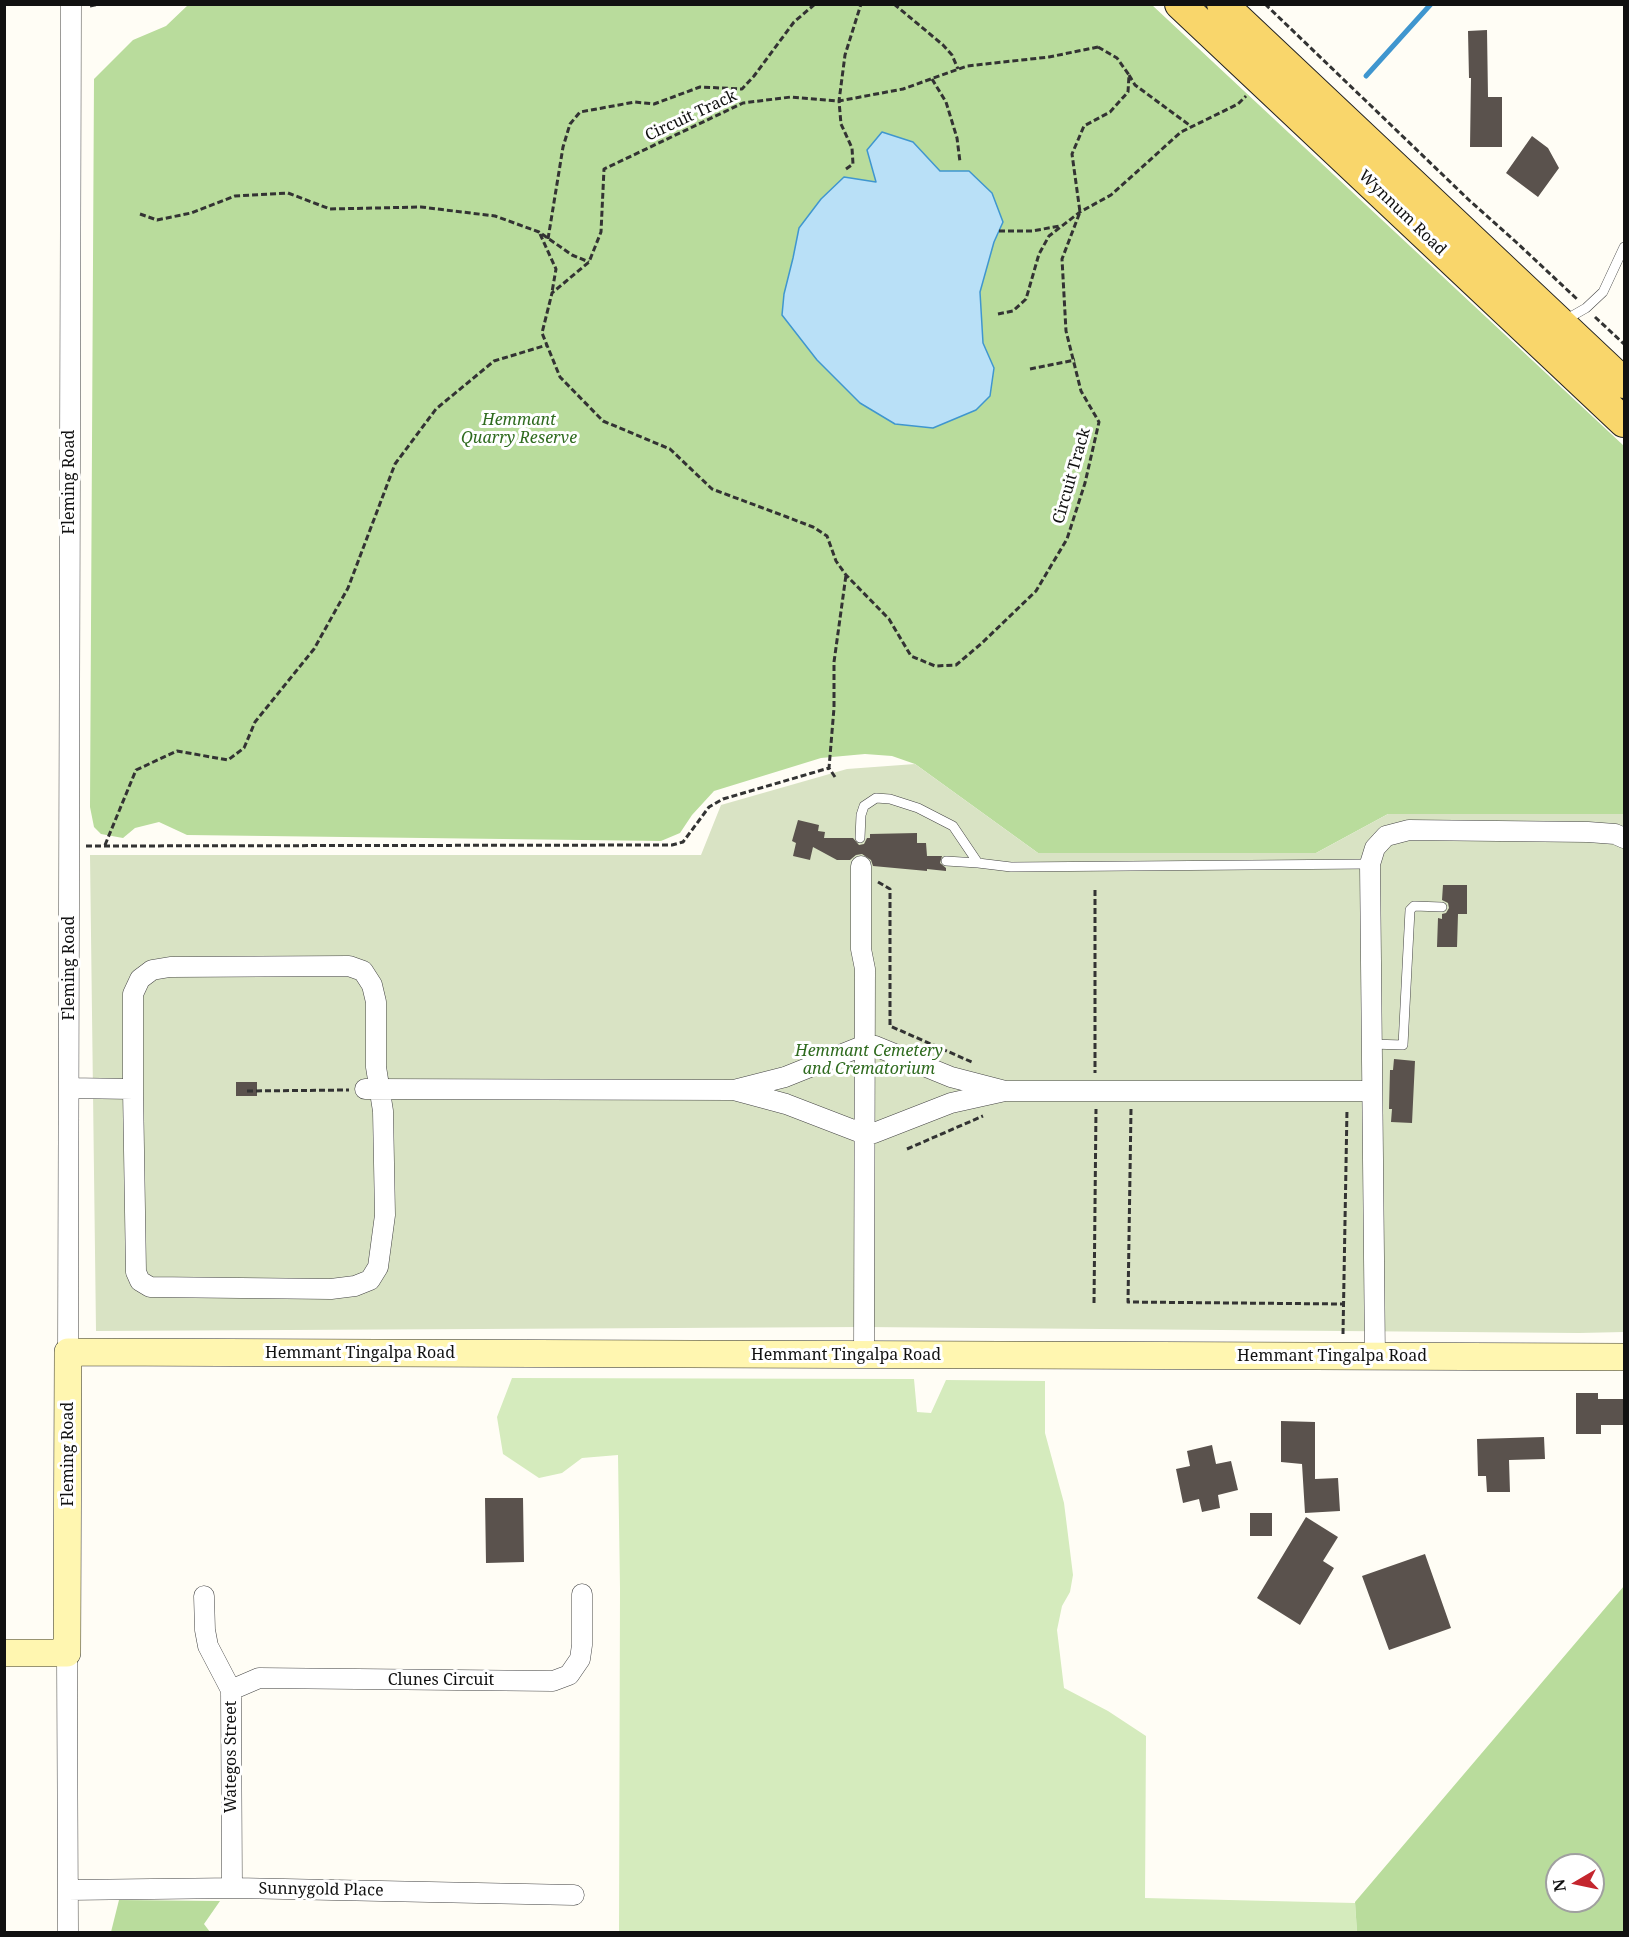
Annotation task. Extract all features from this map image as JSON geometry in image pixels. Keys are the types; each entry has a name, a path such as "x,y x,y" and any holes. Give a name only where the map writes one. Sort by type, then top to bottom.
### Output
{"main road":[{"name":"Wynnum Road","path":"1180,4 1624,422"},
{"name":"Wynnum Road","path":"1222,4 1624,383"}],"street":[{"name":"Fleming Road","path":"68,1932 71,4"},
{"path":"1375,1345 1370,864 1375,848 1386,836 1408,830 1588,832 1615,834 1624,838"},
{"path":"861,874 865,1045 864,1355"},
{"path":"349,966 363,970 372,985 376,1002 376,1067 372,1089 383,1111 385,1215 378,1267 370,1280 355,1286 331,1289 150,1287 140,1281 136,1272 133,1089 133,994 140,979 152,970 171,967 349,966"},
{"path":"372,1089 734,1090 785,1077 865,1045 875,1046 951,1077 1005,1091 1130,1100 1372,1091"},
{"path":"785,1077 786,1104"},
{"path":"951,1077 954,1090 951,1103"},
{"path":"69,1088 133,1089"},
{"path":"734,1090 786,1104 864,1134 874,1133 951,1103 1005,1091"},
{"name":"Hemmant Tingalpa Road","path":"68,1352 864,1355 1375,1345 1624,1357"},
{"name":"Clunes Circuit","path":"231,1690 259,1678 553,1681 569,1675 580,1659 582,1594"},
{"name":"Wategos Street","path":"204,1596 208,1646 231,1690 232,1888"},
{"path":"4,1653 67,1653"},
{"name":"Sunnygold Place","path":"68,1890 232,1888 574,1895"}],"lane":[{"path":"1560,323 1586,308 1603,292 1624,247"},
{"path":"861,838 861,815 864,806 876,798 890,799 918,808 953,826 978,863"},
{"path":"946,861 1011,867 1370,864"},
{"path":"1371,1044 1403,1045 1410,910 1414,906 1442,907"}],"path":[{"path":"548,238 563,147 570,124 580,112 635,102 654,104 700,87 742,88 754,76 794,22 815,4"},
{"path":"846,169 853,164 852,148 841,124 838,101 845,55 861,4"},
{"path":"894,4 943,45 952,55 958,69"},
{"path":"1265,4 1470,201 1624,344"},
{"name":"Circuit Track","path":"1098,47 1117,58 1129,75 1128,92 1110,112 1084,126 1072,154 1080,212 1062,259 1066,332 1075,360 1081,391 1099,422 1085,483 1067,539 1036,591 956,665 935,666 911,656 889,619 846,575 836,561 827,536 813,527 712,489 670,449 603,421 560,377 542,333 552,293 589,262 601,232 604,169 743,103 790,97 838,101 903,88 967,66 1048,57 1098,47"},
{"path":"1129,75 1135,85 1192,127"},
{"path":"932,79 946,102 958,145 960,162"},
{"path":"998,314 1012,310 1026,299 1039,254 1049,236 1080,212 1111,195 1181,132 1238,104 1262,81"},
{"path":"140,214 157,220 191,213 235,196 288,193 330,209 421,207 495,216 539,232 572,255 589,262"},
{"path":"999,231 1032,231 1062,226"},
{"path":"539,232 556,269 552,293"},
{"path":"547,345 494,361 436,409 395,464 348,588 314,649 255,722 244,748 228,760 177,751 136,770 105,845 672,845 683,842 709,807 723,799 829,768"},
{"path":"1030,369 1075,360"},
{"path":"835,777 829,768 834,708 834,662 846,575"},
{"path":"861,874 890,889 890,1026 977,1064"},
{"path":"1084,1073 1095,1073 1095,890"},
{"path":"247,1090 372,1089"},
{"path":"1130,1100 1141,1109"},
{"path":"1130,1100 1128,1302 1343,1304"},
{"path":"1094,1303 1095,1109 1107,1109"},
{"path":"1336,1109 1347,1109 1343,1334 1375,1345"},
{"path":"907,1149 989,1113"}],"green space":[{"name":"Hemmant Quarry Reserve","path":"188,5 1152,5 1624,446 1624,814 1388,814 1316,853 1038,853 915,764 892,756 865,754 821,758 714,791 692,815 680,833 661,841 187,835 159,822 135,828 123,838 101,834 94,827 90,807 94,79 133,40 166,26","holes":["913,142 940,171 1003,222 994,242 980,292 983,343 994,368 793,258 799,228 821,199 876,182"]},
{"name":"Hemmant Cemetery and Crematorium","path":"915,764 1038,853 1316,853 1388,814 1624,814 1624,1332 864,1327 96,1331 90,855 701,855 721,805 847,769"},
{"path":"512,1378 914,1379 917,1412 931,1413 946,1380 1045,1381 1045,1433 1064,1503 1073,1575 1070,1592 1062,1606 1057,1630 1064,1688 1108,1711 1146,1736 1145,1898 1355,1903 1357,1932 619,1932 618,1455 582,1458 562,1473 539,1478 503,1454 497,1417"},
{"path":"1624,1586 1624,1932 1357,1932 1355,1902"},
{"path":"119,1900 220,1901 204,1924 210,1932 111,1932"}],"water":[{"path":"882,132 913,142 940,171 969,171 992,193 1003,222 994,242 980,292 983,343 994,368 990,396 976,410 933,428 895,424 860,403 817,360 782,315 784,294 799,228 821,199 844,177 876,182 867,150"}],"building":[{"path":"1487,30 1488,97 1502,97 1502,147 1470,147 1471,78 1469,78 1468,31"},
{"path":"1532,136 1548,148 1559,168 1538,197 1506,173"},
{"path":"798,820 819,825 818,831 825,832 824,838 853,838 859,845 864,844 867,838 870,838 870,834 917,833 917,843 926,843 927,856 942,856 940,863 946,871 873,866 871,860 862,854 850,860 837,860 813,847 810,860 793,856 796,843 792,841"},
{"path":"1443,885 1467,885 1467,914 1458,914 1457,947 1437,947 1438,918 1442,919 1442,914 1446,913 1449,908 1448,903 1442,900"},
{"path":"1394,1059 1415,1061 1412,1123 1391,1122 1390,1070 1393,1070"},
{"path":"236,1082 257,1082 257,1096 236,1096"},
{"path":"1576,1393 1598,1393 1598,1399 1624,1399 1624,1425 1601,1425 1601,1434 1576,1434"},
{"path":"1281,1421 1315,1422 1315,1479 1338,1478 1340,1511 1305,1513 1302,1464 1281,1462"},
{"path":"1544,1437 1545,1459 1509,1460 1510,1492 1487,1492 1486,1476 1478,1476 1477,1439"},
{"path":"1212,1445 1216,1464 1231,1461 1238,1490 1218,1495 1220,1508 1202,1512 1199,1499 1183,1503 1176,1469 1190,1466 1187,1451"},
{"path":"485,1498 523,1498 524,1562 486,1563"},
{"path":"1250,1513 1272,1513 1272,1536 1250,1536"},
{"path":"1306,1517 1338,1537 1323,1561 1334,1568 1300,1625 1257,1598"},
{"path":"1425,1554 1451,1628 1389,1650 1362,1576"}],"waterway":[{"path":"1366,76 1431,4"}]}
